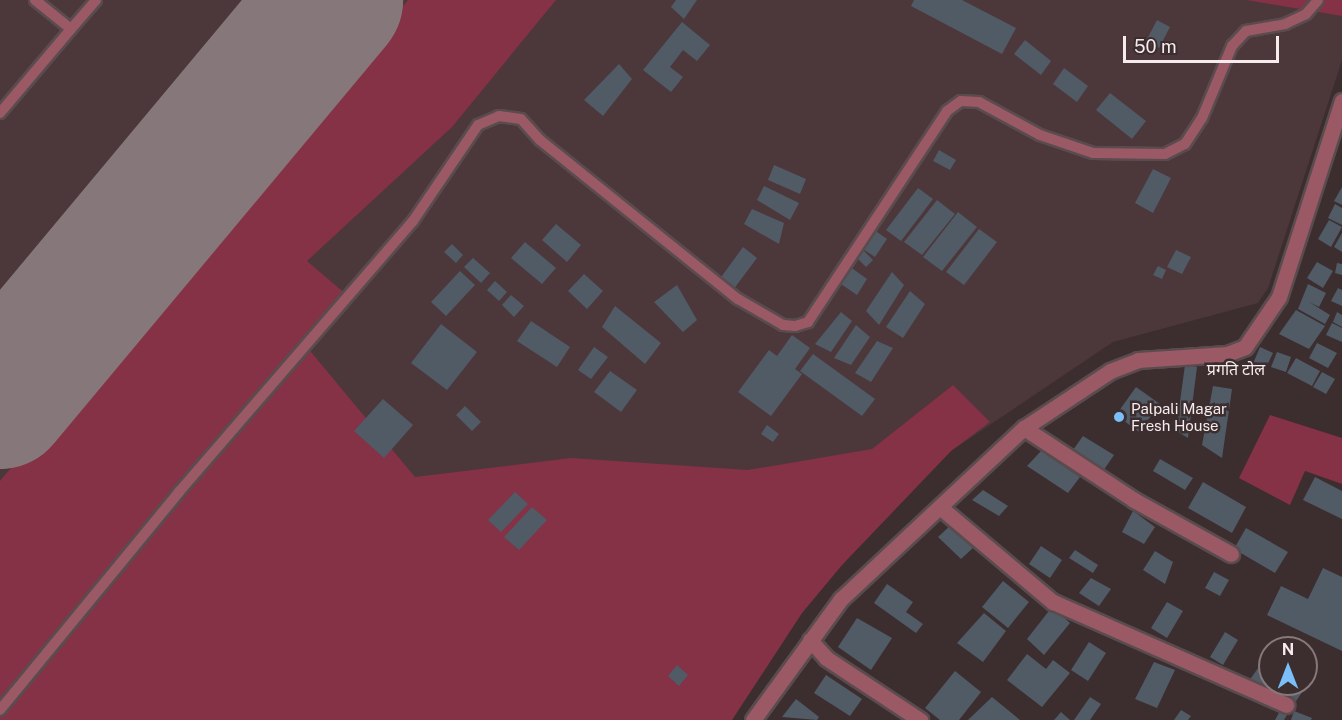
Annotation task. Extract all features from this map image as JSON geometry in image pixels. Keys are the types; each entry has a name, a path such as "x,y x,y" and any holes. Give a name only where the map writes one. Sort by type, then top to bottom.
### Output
{"street":[{"path":"753,720 841,599 1024,428 1110,370 1138,360 1227,354 1245,347 1278,297 1342,101"},
{"path":"1024,428 1134,500 1231,554"},
{"path":"940,507 1053,602 1286,705"},
{"path":"810,640 826,658 920,720"}],"lane":[{"path":"35,0 71,29"},
{"path":"0,112 96,0"},
{"path":"0,710 179,492 413,221 478,125 499,116 521,119 540,140 738,299 783,325 795,326 808,322 947,111 961,101 980,102 1040,135 1093,153 1165,154 1185,144 1202,118 1232,46 1246,31 1285,24 1306,14 1318,0"}],"shaded area":[{"path":"0,0 1342,0 1342,60 1268,288 1258,303 1113,342 951,451 842,565 802,613 732,720 0,720"},
{"path":"408,0 556,0 452,127 307,261 348,296 306,346 415,477 571,458 748,470 872,449 953,385 990,422 951,451 842,565 802,613 732,720 0,720 0,481"},
{"path":"1246,0 1342,0 1342,16"},
{"path":"1270,415 1342,438 1342,484 1305,471 1290,505 1239,478"}],"building":[{"path":"676,0 697,0 684,19 671,7"},
{"path":"914,0 962,0 1016,28 1002,54 911,6"},
{"path":"1157,20 1170,27 1159,48 1146,41"},
{"path":"682,22 710,45 697,61 683,50 670,67 683,77 671,92 643,70"},
{"path":"1025,40 1051,61 1041,75 1014,54"},
{"path":"619,64 632,79 603,116 584,100"},
{"path":"1064,68 1088,86 1077,102 1053,84"},
{"path":"1110,93 1146,121 1132,139 1096,110"},
{"path":"939,150 956,160 950,170 933,161"},
{"path":"774,165 806,179 800,194 768,180"},
{"path":"1153,169 1171,178 1153,213 1135,203"},
{"path":"764,186 799,203 790,220 757,200"},
{"path":"1342,187 1342,205 1334,201"},
{"path":"918,188 933,199 901,241 886,230"},
{"path":"937,200 955,214 922,255 904,242"},
{"path":"1335,204 1342,208 1342,225 1328,218"},
{"path":"752,209 784,223 779,244 744,224"},
{"path":"958,212 977,227 942,271 923,257"},
{"path":"1329,220 1342,227 1331,247 1318,239"},
{"path":"556,224 581,245 567,262 542,240"},
{"path":"873,229 887,239 875,257 860,247"},
{"path":"979,229 997,242 964,285 946,272"},
{"path":"1342,233 1342,252 1334,247"},
{"path":"525,242 556,268 542,284 511,258"},
{"path":"452,244 463,255 456,263 444,252"},
{"path":"743,247 757,258 733,290 719,280"},
{"path":"862,249 873,260 866,267 855,256"},
{"path":"1176,250 1191,257 1182,274 1167,267"},
{"path":"473,258 490,273 481,283 464,267"},
{"path":"1317,262 1333,271 1323,288 1307,278"},
{"path":"1337,263 1342,264 1342,275 1335,273"},
{"path":"849,266 867,279 857,295 838,282"},
{"path":"1158,266 1166,270 1162,279 1153,275"},
{"path":"460,271 475,285 446,316 431,302"},
{"path":"892,272 904,285 879,325 866,311"},
{"path":"584,274 603,291 587,309 568,291"},
{"path":"495,281 507,292 499,301 487,290"},
{"path":"1308,284 1326,293 1319,307 1309,302 1330,315 1325,324 1298,309"},
{"path":"677,285 697,320 683,332 654,302"},
{"path":"1338,288 1342,290 1342,306 1331,301"},
{"path":"910,291 925,304 903,338 886,327"},
{"path":"511,295 524,306 514,317 502,305"},
{"path":"615,306 661,343 645,364 602,327"},
{"path":"1296,310 1325,326 1309,349 1279,334"},
{"path":"841,312 852,321 831,352 815,344"},
{"path":"1337,312 1342,315 1342,327 1333,322"},
{"path":"531,321 570,347 557,367 517,341"},
{"path":"1332,323 1342,328 1342,342 1326,335"},
{"path":"441,324 477,352 447,390 411,363"},
{"path":"856,325 870,337 851,365 834,358"},
{"path":"792,335 810,348 795,369 802,374 771,416 738,392 769,350 777,356"},
{"path":"877,341 893,348 871,382 855,373"},
{"path":"1317,343 1337,353 1328,368 1309,358"},
{"path":"594,347 608,357 591,379 578,370"},
{"path":"1260,347 1273,353 1264,372 1252,366"},
{"path":"1277,352 1291,357 1286,372 1271,367"},
{"path":"813,354 875,399 862,416 800,371"},
{"path":"1296,358 1320,371 1312,386 1287,373"},
{"path":"1185,365 1197,367 1188,438 1176,431"},
{"path":"610,371 637,390 621,412 594,392"},
{"path":"1322,372 1335,379 1326,394 1313,387"},
{"path":"1213,386 1232,389 1222,458 1202,445"},
{"path":"1136,387 1160,404 1139,432 1116,415"},
{"path":"383,399 413,425 384,458 354,431"},
{"path":"465,406 481,422 472,431 456,415"},
{"path":"767,425 779,434 773,442 761,434"},
{"path":"1083,436 1114,455 1099,477 1068,457"},
{"path":"1041,451 1080,477 1068,493 1027,466"},
{"path":"1160,459 1193,478 1185,490 1153,471"},
{"path":"1315,477 1342,491 1342,519 1303,500"},
{"path":"1203,482 1246,507 1232,533 1188,508"},
{"path":"983,490 1008,506 999,516 972,500"},
{"path":"515,492 528,504 501,532 488,520"},
{"path":"532,507 547,520 519,550 504,537"},
{"path":"1133,511 1155,527 1144,544 1122,532"},
{"path":"952,524 975,546 961,559 938,537"},
{"path":"1246,528 1288,552 1275,573 1234,549"},
{"path":"1041,546 1062,560 1050,578 1029,564"},
{"path":"1075,550 1098,565 1093,573 1069,558"},
{"path":"1155,551 1173,562 1165,584 1143,570"},
{"path":"1323,568 1342,577 1342,651 1318,639 1318,636 1311,636 1267,615 1281,586 1308,599"},
{"path":"1214,572 1229,580 1220,596 1205,588"},
{"path":"1091,578 1111,589 1099,606 1079,593"},
{"path":"1003,581 1029,602 1008,628 982,607"},
{"path":"887,584 913,602 906,612 923,624 916,633 874,603"},
{"path":"1167,602 1183,611 1167,638 1151,628"},
{"path":"1052,607 1070,623 1044,655 1027,639"},
{"path":"984,613 1006,631 983,662 957,643"},
{"path":"857,618 892,638 871,670 838,647"},
{"path":"1225,632 1238,640 1223,665 1210,657"},
{"path":"1089,642 1106,653 1088,681 1071,670"},
{"path":"1027,654 1046,669 1053,660 1070,673 1042,707 1007,680"},
{"path":"1154,662 1175,670 1157,708 1135,699"},
{"path":"677,665 688,675 679,686 668,676"},
{"path":"1258,668 1258,687 1249,681"},
{"path":"955,671 981,692 959,720 940,720 925,708"},
{"path":"826,675 862,699 850,716 814,693"},
{"path":"1278,696 1299,696 1292,707"},
{"path":"992,697 1020,720 968,720"},
{"path":"1090,697 1101,704 1090,720 1074,720"},
{"path":"796,699 819,717 817,720 782,717"},
{"path":"1281,709 1288,713 1284,720 1275,720"},
{"path":"1181,710 1191,716 1188,720 1174,720"},
{"path":"1294,711 1312,718 1311,720 1291,720"},
{"path":"1061,712 1070,720 1054,720"}],"runway":[{"path":"0,399 333,0"}],"place":[{"name":"Palpali Magar Fresh House","path":"1119,417"}],"district":[{"name":"प्रगति टोल","path":"1236,370"}]}
